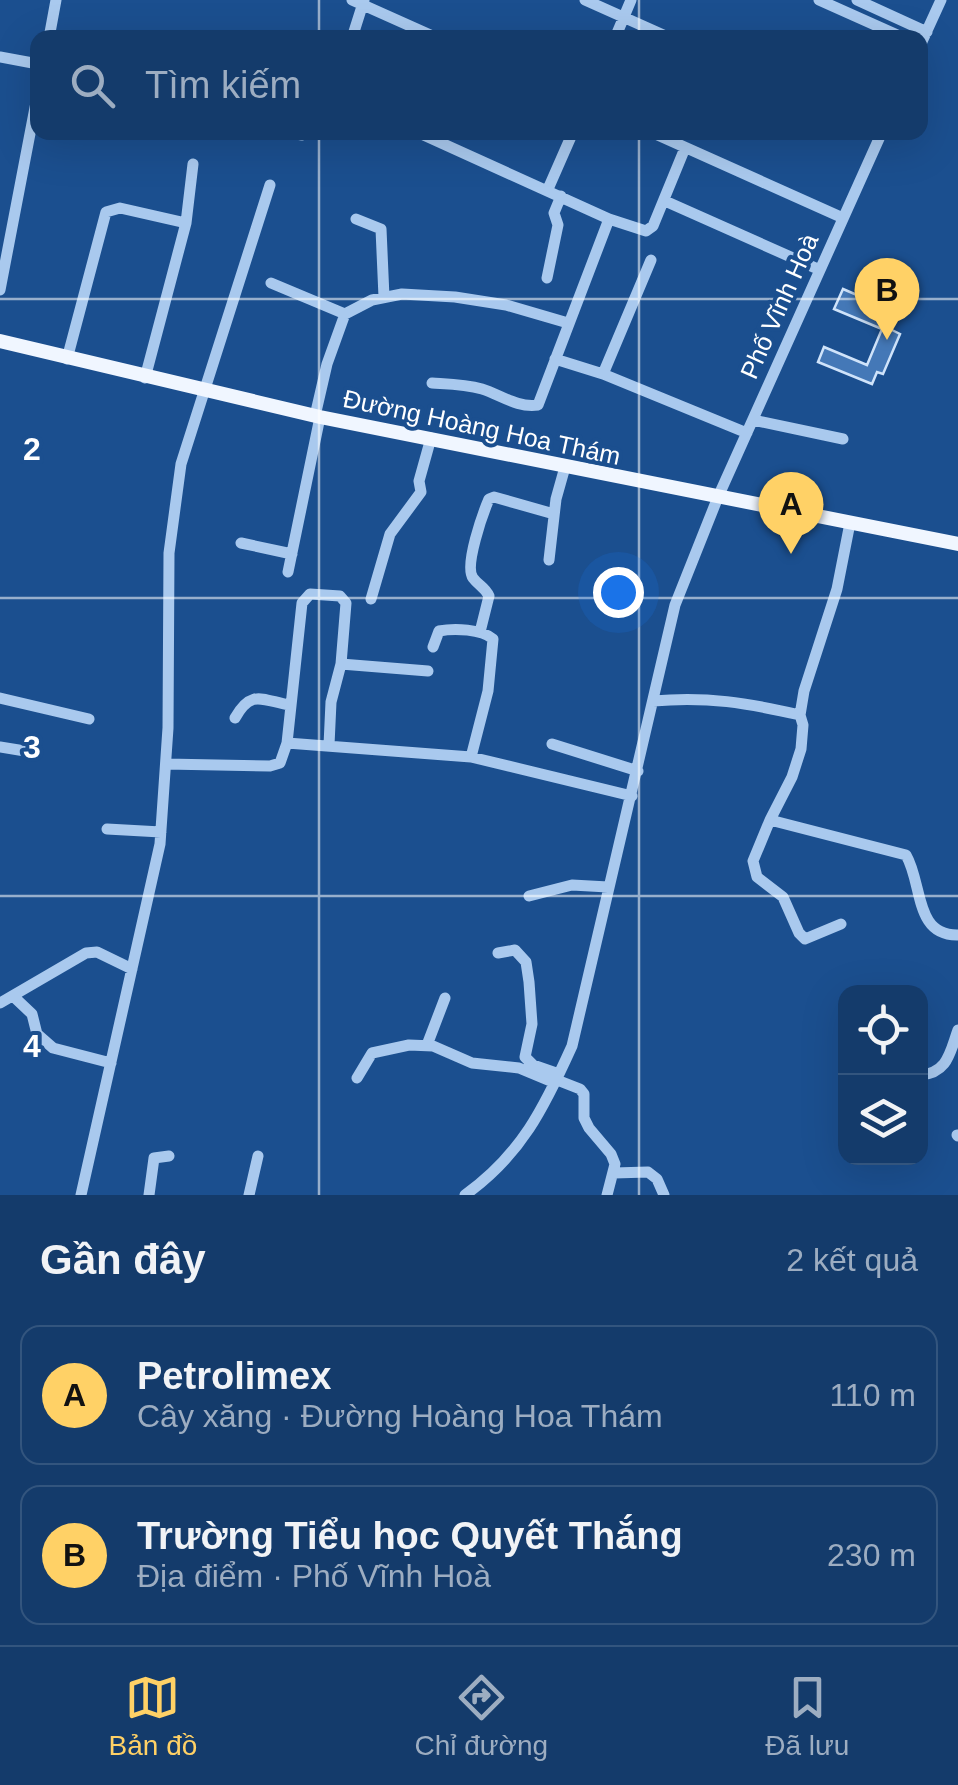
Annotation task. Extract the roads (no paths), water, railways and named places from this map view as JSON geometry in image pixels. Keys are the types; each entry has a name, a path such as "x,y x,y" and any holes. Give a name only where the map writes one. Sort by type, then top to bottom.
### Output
{"main road":[{"name":"Đường Hoàng Hoa Thám","path":"0,342 204,392 958,544"}],"street":[{"path":"50,30 56,0"},
{"path":"585,0 652,30"},
{"path":"618,30 631,0"},
{"path":"819,0 886,30"},
{"path":"857,0 923,30"},
{"path":"928,30 941,0"},
{"path":"354,30 360,2 420,30"},
{"path":"0,57 30,63"},
{"path":"0,290 30,134"},
{"path":"435,140 646,231 654,226 685,148"},
{"path":"548,190 570,140"},
{"path":"668,140 844,218"},
{"name":"Phố Vĩnh Hoà","path":"465,1195 514,1153 572,1046 675,605 718,497 878,140"},
{"path":"146,378 186,222 193,164"},
{"path":"81,1195 161,832 166,764 169,553 181,464 270,185"},
{"path":"547,278 558,225 554,212 561,196"},
{"path":"665,200 820,270"},
{"path":"67,359 106,212 120,208 186,222"},
{"path":"432,384 483,390 530,406 542,400 609,218"},
{"path":"356,219 381,229 384,297"},
{"path":"603,374 650,260"},
{"path":"270,283 346,314"},
{"path":"288,572 327,364 346,314 384,297 455,297 506,305 568,323"},
{"path":"555,358 747,433"},
{"path":"753,420 843,439"},
{"path":"371,599 390,534 418,498 431,438"},
{"path":"549,560 565,467"},
{"path":"480,632 490,596 470,567 489,499 494,497 554,514"},
{"path":"840,924 805,938 782,897 760,882 753,861 796,764 809,670 836,589 850,524"},
{"path":"241,544 292,554"},
{"path":"166,764 280,763 306,595 340,596 345,600 342,664 331,702 328,746"},
{"path":"433,647 439,631 489,634 494,646 488,691 471,758"},
{"path":"342,664 428,671"},
{"path":"653,701 702,697 800,715"},
{"path":"0,698 89,719"},
{"path":"235,718 247,700 254,698 289,705"},
{"path":"286,743 471,758 632,796"},
{"path":"552,744 638,771"},
{"path":"0,747 30,752"},
{"path":"770,820 906,855 928,924 941,934 958,936"},
{"path":"107,829 161,832"},
{"path":"528,896 572,885 608,887"},
{"path":"498,953 515,950 526,962 532,1024 525,1057 584,1094 584,1118 610,1154 614,1173 604,1194"},
{"path":"0,1003 86,953 98,952 132,969"},
{"path":"13,996 32,1014 36,1034 53,1048 111,1063"},
{"path":"427,1045 437,1012 446,998"},
{"path":"928,1074 945,1066 958,1030"},
{"path":"357,1078 372,1052 427,1045 472,1063 519,1068 557,1079"},
{"path":"149,1195 154,1158 169,1156"},
{"path":"249,1195 258,1156"},
{"path":"614,1173 648,1172 657,1179 664,1195"}],"place":[{"name":"Trường Tiểu học Quyết Thắng","path":"887,340"},
{"name":"Petrolimex","path":"791,554"}]}
